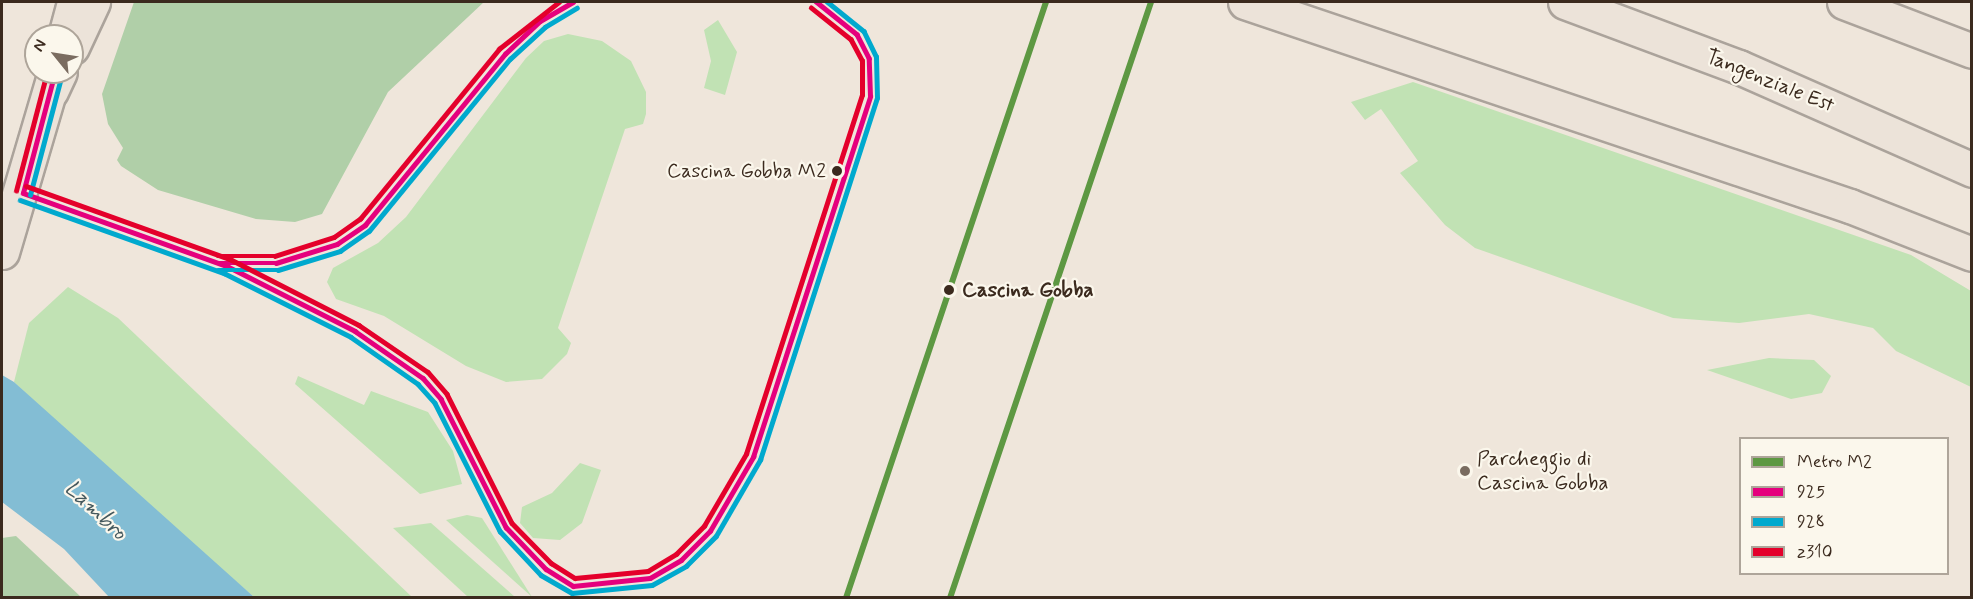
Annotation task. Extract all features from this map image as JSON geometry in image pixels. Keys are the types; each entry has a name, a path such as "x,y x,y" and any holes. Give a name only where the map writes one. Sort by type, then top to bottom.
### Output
{"main road":[{"path":"68,24 74,2"},
{"path":"83,24 93,2"},
{"path":"1245,2 1850,206 1971,254"},
{"name":"Tangenziale Est","path":"1565,2 1739,67 1971,170"},
{"path":"1844,2 1971,51"},
{"path":"2,252 53,84"}],"green space":[{"path":"134,2 484,2 388,92 322,214 295,222 256,219 158,190 121,166 117,160 123,148 108,124 102,94"},
{"path":"718,20 737,52 725,95 704,88 711,61 704,30"},
{"path":"568,34 602,41 631,61 646,92 646,114 643,124 625,129 558,328 571,343 567,354 542,379 506,382 466,366 384,316 336,299 327,282 333,268 378,243 406,217 526,58 544,41"},
{"path":"1413,82 1911,255 1971,291 1971,387 1896,351 1873,328 1809,314 1739,323 1673,318 1475,248 1445,225 1400,173 1418,161 1381,109 1365,120 1351,102"},
{"path":"68,287 118,318 412,597 254,597 136,496 14,382 29,323"},
{"path":"1769,358 1814,360 1831,376 1822,393 1791,399 1707,370"},
{"path":"298,376 364,405 371,391 428,412 453,451 462,484 420,494 295,384"},
{"path":"580,463 601,470 582,523 560,540 533,538 520,523 522,507 552,493"},
{"path":"467,515 482,518 532,597 446,520"},
{"path":"431,523 515,597 468,597 393,528"},
{"path":"16,536 81,597 2,597 2,538"}],"water":[{"name":"Lambro","path":"2,375 14,382 254,597 109,597 64,549 2,502"}],"metro line":[{"name":"M2","path":"846,598 1046,2"},
{"name":"M2","path":"950,598 1151,2"}],"transit line":[{"name":"z310","path":"218,256 275,256 334,237 360,219 499,49 559,2"},
{"name":"925","path":"218,263 276,263 337,244 365,225 505,54 540,21 573,2"},
{"name":"925","path":"23,193 227,266 355,331 423,378 441,399 506,527 546,569 573,586 650,578 681,560 710,531 753,457 870,96 869,59 857,35 816,2"},
{"name":"928","path":"20,200 224,273 351,337 418,384 435,403 500,531 541,575 572,593 652,585 686,566 716,536 760,460 877,98 876,57 864,32 827,2"},
{"name":"928","path":"218,270 278,270 340,251 369,231 510,59 545,27 577,8"},
{"name":"z310","path":"26,186 230,259 359,325 428,372 447,394 512,523 551,563 575,578 648,571 676,554 704,526 746,454 862,95 862,61 851,40 811,8"},
{"name":"z310","path":"16,191 44,84"},
{"name":"925","path":"23,193 52,84"},
{"name":"928","path":"30,195 59,84"}],"place":[{"name":"Cascina Gobba M2","path":"837,171"},
{"name":"Cascina Gobba","path":"949,290"},
{"name":"Parcheggio di Cascina Gobba","path":"1465,471"}]}
